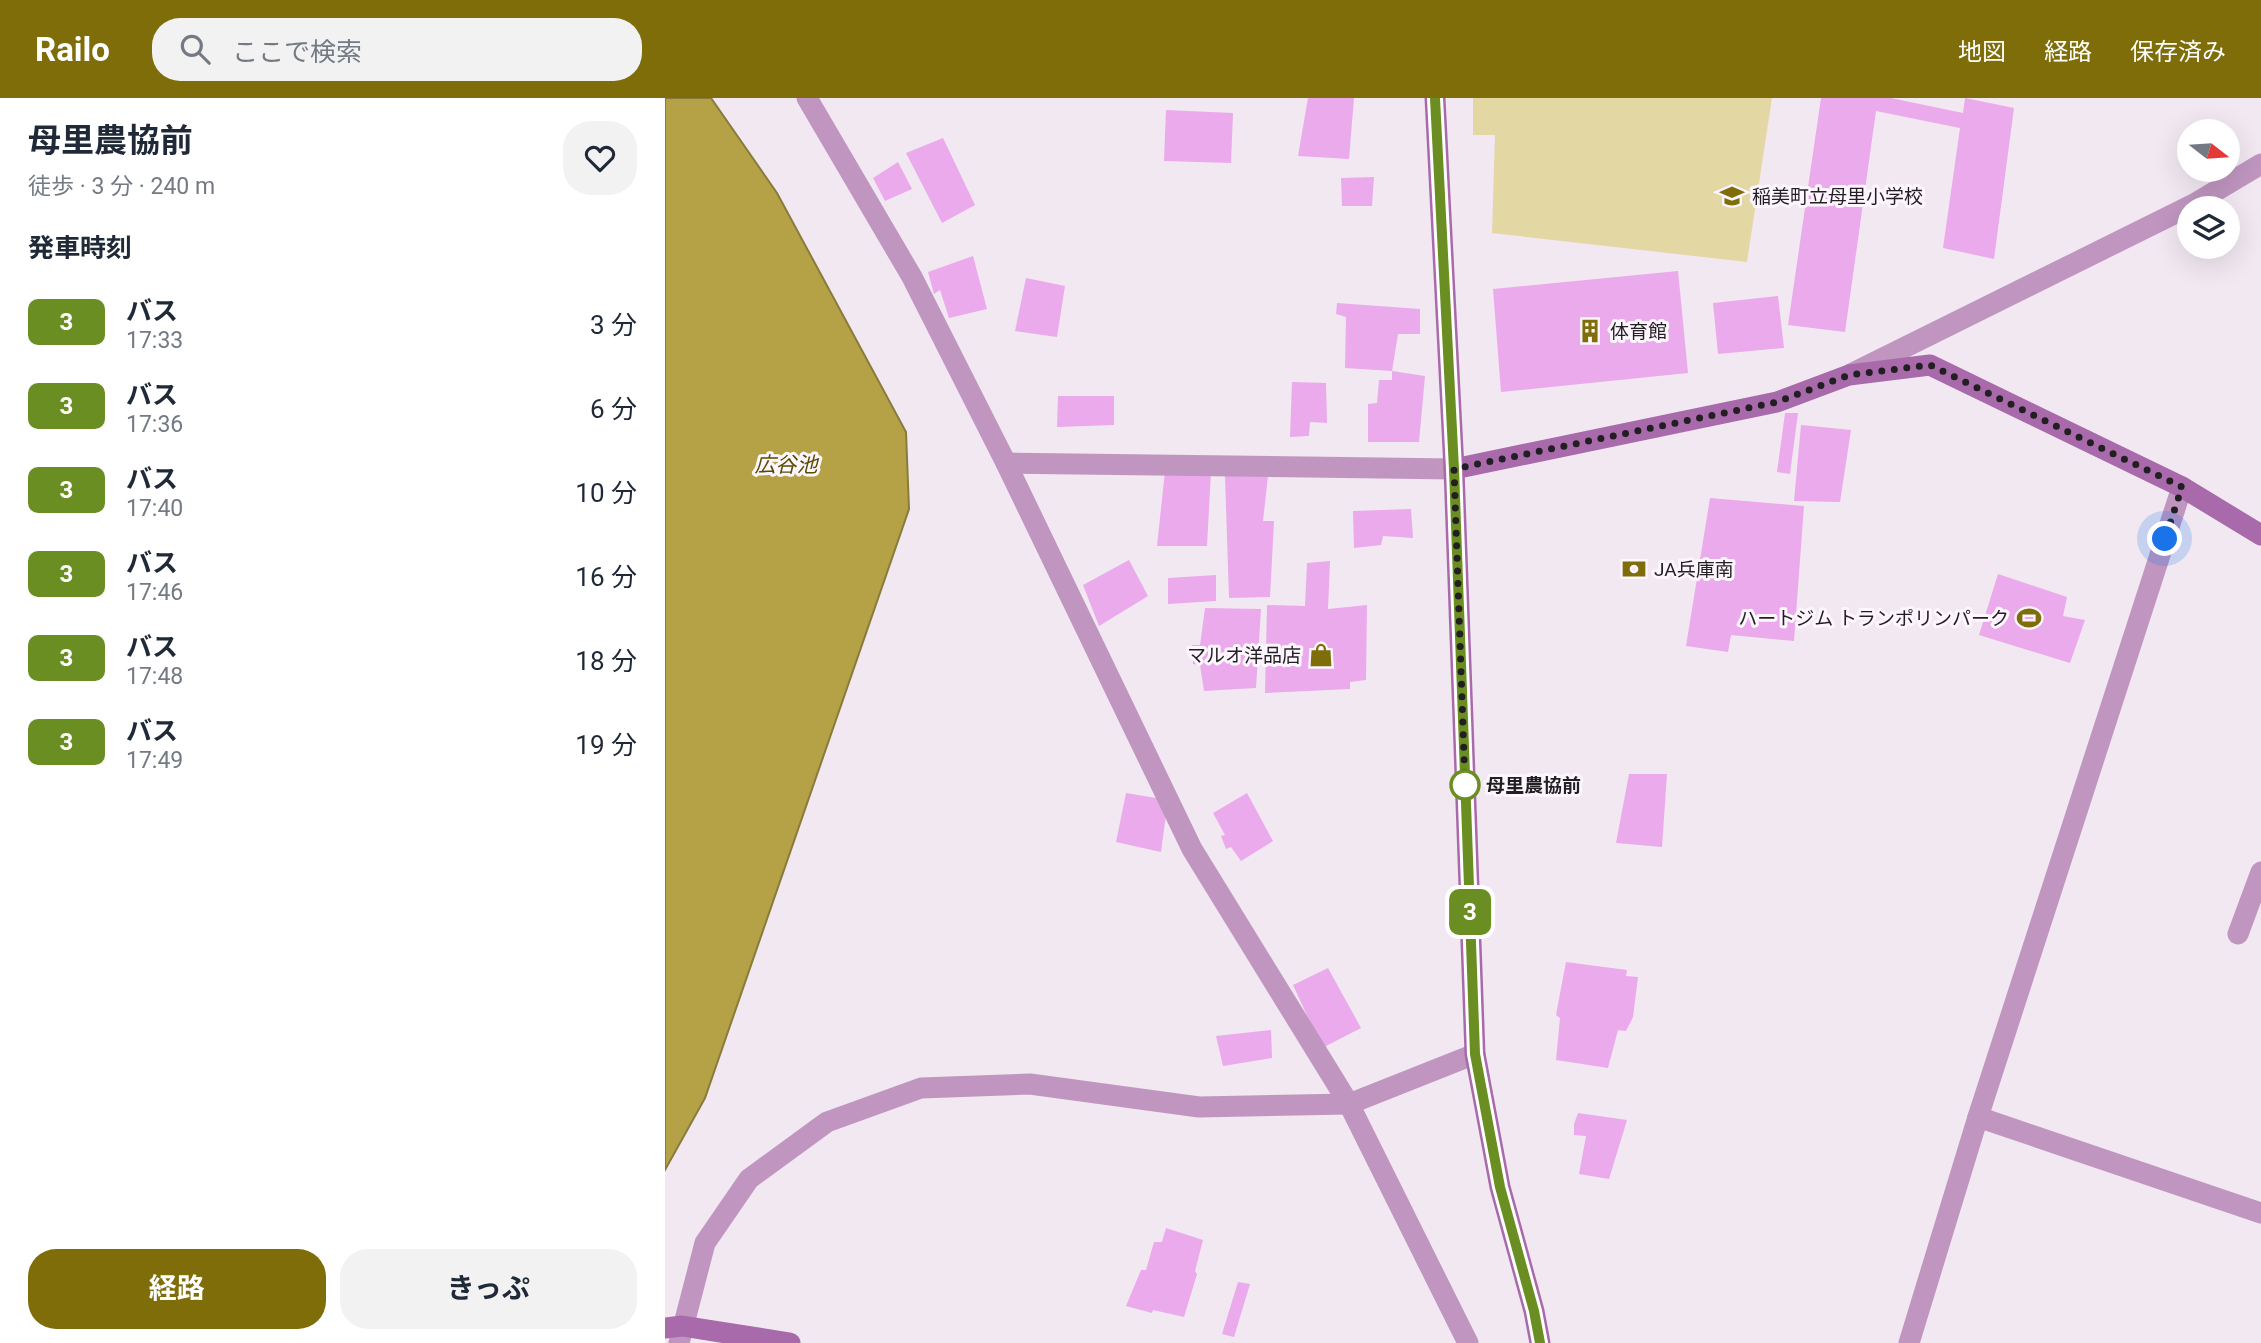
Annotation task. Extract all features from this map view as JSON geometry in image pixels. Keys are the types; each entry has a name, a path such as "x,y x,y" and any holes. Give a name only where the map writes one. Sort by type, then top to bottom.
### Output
{"main road":[{"path":"1435,98 1454,469 1475,1054 1500,1187 1534,1311 1540,1343"},
{"path":"1454,469 1777,402 1849,375 1930,365 2182,487 2261,535"},
{"path":"675,1332 790,1343"}],"street":[{"path":"807,98 912,277 1006,463 1192,849 1349,1104 1468,1343"},
{"path":"1849,375 2194,204 2261,164"},
{"path":"1006,463 1454,469"},
{"path":"1909,1343 2182,487"},
{"path":"2238,934 2261,872"},
{"path":"675,1332 705,1244 749,1179 827,1122 921,1088 1030,1084 1199,1107 1349,1104 1475,1054"},
{"path":"1979,1117 2261,1213"}],"shaded area":[{"path":"1473,98 1772,98 1747,262 1492,233 1495,135 1473,135"}],"water":[{"name":"広谷池","path":"665,98 711,98 777,193 906,432 909,509 705,1098 665,1170"}],"building":[{"path":"1308,98 1354,98 1349,159 1298,156"},
{"path":"1821,98 1891,98 1963,113 1965,98 2014,108 1994,259 1943,248 1960,128 1876,111 1845,332 1788,325"},
{"path":"1166,110 1233,113 1231,163 1164,161"},
{"path":"943,138 975,205 942,223 906,153"},
{"path":"898,162 912,189 885,201 873,178"},
{"path":"1374,177 1372,206 1342,206 1341,178"},
{"path":"973,256 987,309 949,318 940,290 934,294 928,272"},
{"name":"体育館","path":"1678,271 1688,373 1501,392 1493,289"},
{"path":"1026,278 1065,286 1057,337 1015,331"},
{"path":"1778,296 1784,348 1718,354 1713,303"},
{"path":"1337,303 1420,309 1420,334 1398,334 1392,371 1345,368 1346,317 1336,314"},
{"path":"1392,371 1425,376 1419,442 1368,442 1368,404 1377,403 1379,380 1392,380"},
{"path":"1292,382 1326,383 1327,423 1310,422 1309,436 1290,437"},
{"path":"1058,396 1114,396 1114,425 1057,427"},
{"path":"1785,413 1798,413 1790,474 1777,472"},
{"path":"1801,425 1851,430 1840,502 1794,501"},
{"path":"1165,471 1211,472 1207,546 1157,546"},
{"path":"1225,476 1268,476 1263,521 1274,521 1270,597 1229,598"},
{"path":"1710,498 1804,506 1794,641 1731,635 1728,652 1686,646"},
{"path":"1411,509 1413,538 1383,536 1381,545 1354,548 1353,511"},
{"path":"1129,560 1148,596 1099,626 1083,585"},
{"path":"1330,561 1328,609 1367,605 1366,680 1350,682 1350,689 1265,693 1267,605 1305,606 1307,563"},
{"name":"ハートジム トランポリンパーク","path":"1998,574 2067,597 2063,616 2085,620 2070,663 1979,635"},
{"path":"1216,575 1216,601 1168,604 1168,578"},
{"path":"1205,608 1261,609 1256,688 1204,691 1200,665 1193,664 1192,645 1200,645"},
{"path":"1629,774 1667,774 1662,847 1616,843"},
{"path":"1126,793 1168,800 1161,852 1116,842"},
{"path":"1247,793 1273,841 1241,861 1231,847 1226,849 1221,836 1225,835 1213,813"},
{"path":"1566,962 1627,970 1626,976 1638,977 1633,1017 1626,1031 1618,1030 1608,1068 1556,1060 1560,1018 1556,1015"},
{"path":"1328,968 1361,1028 1322,1048 1293,985"},
{"path":"1271,1030 1272,1058 1223,1066 1216,1036"},
{"path":"1578,1113 1627,1120 1609,1179 1579,1174 1586,1136 1574,1135"},
{"path":"1166,1228 1203,1240 1195,1271 1197,1274 1184,1317 1126,1306 1141,1270 1146,1270 1154,1242 1162,1242"},
{"path":"1238,1282 1250,1284 1234,1337 1222,1334"}],"bus line":[{"name":"3","path":"1435,98 1454,469 1475,1054 1500,1187 1534,1311 1540,1343"}],"place":[{"name":"稲美町立母里小学校","path":"1732,196"},
{"name":"体育館","path":"1590,331"},
{"name":"JA兵庫南","path":"1634,569"},
{"name":"ハートジム トランポリンパーク","path":"2029,618"},
{"name":"マルオ洋品店","path":"1321,655"},
{"name":"母里農協前","path":"1465,785"}],"route":[{"path":"1465,785 1454,469 1777,402 1849,375 1930,365 2182,487 2165,539"}]}
